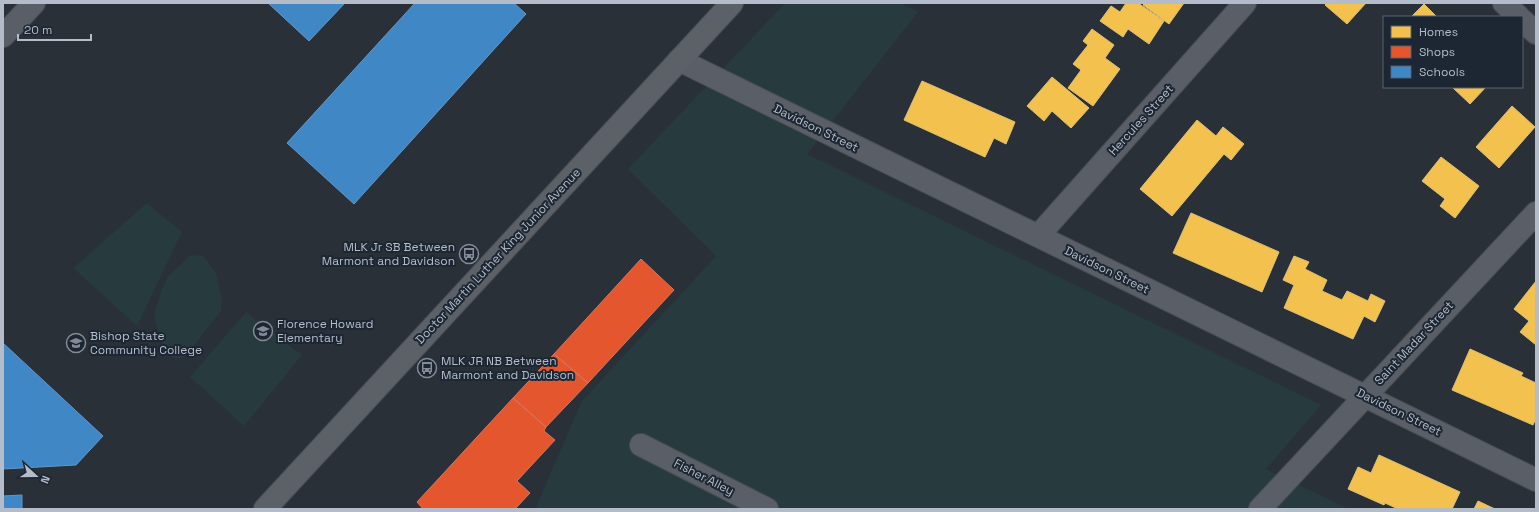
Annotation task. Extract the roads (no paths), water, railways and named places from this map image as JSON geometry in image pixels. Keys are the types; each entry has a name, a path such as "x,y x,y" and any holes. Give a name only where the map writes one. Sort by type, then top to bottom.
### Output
{"main road":[{"name":"Doctor Martin Luther King Junior Avenue","path":"265,509 732,3"}],"street":[{"path":"3,36 34,3"},
{"name":"Hercules Street","path":"1038,236 1245,3"},
{"path":"1504,3 1518,16"},
{"path":"1523,21 1536,33"},
{"name":"Davidson Street","path":"679,60 1536,480"},
{"name":"Saint Madar Street","path":"1260,509 1536,213"},
{"name":"Fisher Alley","path":"641,445 767,509"}],"place":[{"name":"MLK Jr SB Between Marmont and Davidson","path":"469,254"},
{"name":"Florence Howard Elementary","path":"263,331"},
{"name":"Bishop State Community College","path":"76,343"},
{"name":"MLK JR NB Between Marmont and Davidson","path":"427,368"}]}
